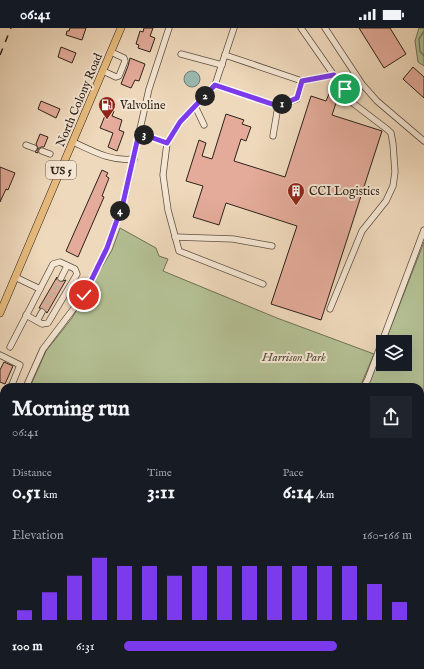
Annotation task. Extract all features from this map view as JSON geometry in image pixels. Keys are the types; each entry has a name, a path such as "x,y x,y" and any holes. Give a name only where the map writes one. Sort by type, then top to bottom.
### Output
{"main road":[{"name":"North Colony Road","path":"0,313 121,28"}],"street":[{"path":"28,383 42,349 84,295 107,248 125,196 149,89 167,28"},
{"path":"234,28 215,85 180,122 167,143 163,175 168,210 179,251 263,284"},
{"path":"301,28 354,104 391,133 395,172 394,186 386,201 362,230 330,309"},
{"path":"325,28 362,84 376,101 424,141"},
{"path":"103,71 116,77 119,76 125,61 124,58 111,52"},
{"path":"181,54 222,65"},
{"path":"225,55 302,81 334,75"},
{"path":"215,85 278,106 297,98 302,81"},
{"path":"195,106 204,125"},
{"path":"274,136 278,106"},
{"path":"139,133 167,143"},
{"path":"73,142 106,157 118,160 134,159"},
{"path":"26,145 34,148"},
{"path":"42,151 50,154"},
{"path":"366,383 424,230"},
{"path":"176,237 233,239 272,246"},
{"path":"10,347 26,315 53,264 60,262 75,269 76,274 48,323 42,324 26,315"},
{"path":"61,278 68,266"},
{"path":"15,277 40,289"},
{"path":"36,321 42,312"},
{"path":"1,357 20,365 13,383"}],"green space":[{"path":"419,28 424,28 424,66 418,62 415,41"},
{"name":"Harrison Park","path":"120,228 156,248 159,256 168,259 163,271 277,318 374,354 362,383 32,383 46,351 72,318 112,250"},
{"path":"424,242 424,383 369,383 376,365 376,371 412,371 412,335 388,335"}],"water":[{"path":"192,71 198,73 200,79 198,85 192,87 186,85 184,79 186,73"}],"building":[{"path":"70,28 86,28 82,40 66,35"},
{"path":"144,28 153,28 150,36 155,38 150,52 138,48 139,45 136,44 140,31 143,32"},
{"path":"359,28 390,28 406,54 384,68"},
{"path":"61,47 76,53 72,63 58,57"},
{"path":"130,58 145,64 139,81 135,80 131,88 121,84"},
{"path":"413,67 424,77 424,98 403,79"},
{"name":"CCI Logistics","path":"329,94 338,97 332,115 382,131 321,320 271,304 297,226 226,203 219,225 193,217 203,186 186,181 199,140 206,143 202,156 212,159 226,114 244,120 242,124 251,127 246,141 241,139 234,161 285,177 311,96 326,101"},
{"path":"41,101 60,109 56,118 38,109"},
{"path":"108,108 114,111 112,116 122,120 119,130 124,132 117,151 108,147 113,133 100,128"},
{"path":"40,134 48,137 44,147 38,149 38,153 35,152 38,148 36,144"},
{"path":"0,167 15,173 8,190 6,189 0,202"},
{"path":"102,170 108,173 106,176 109,178 102,196 104,197 78,257 66,251"},
{"path":"57,277 59,282 66,280 47,313 44,309 39,308"},
{"path":"4,362 13,366 5,383 0,382 0,370"}],"waterway":[{"path":"424,31 419,39 420,51 424,56"}],"tunnel":[{"path":"42,312 61,278"}],"railway":[{"path":"0,55 11,28"}],"place":[{"name":"Valvoline","path":"107,120"},
{"name":"CCI Logistics","path":"296,206"}],"route":[{"path":"84,295 107,248 123,203 139,133 167,143 180,122 215,85 278,106 297,98 302,81 334,75 345,89"}]}
